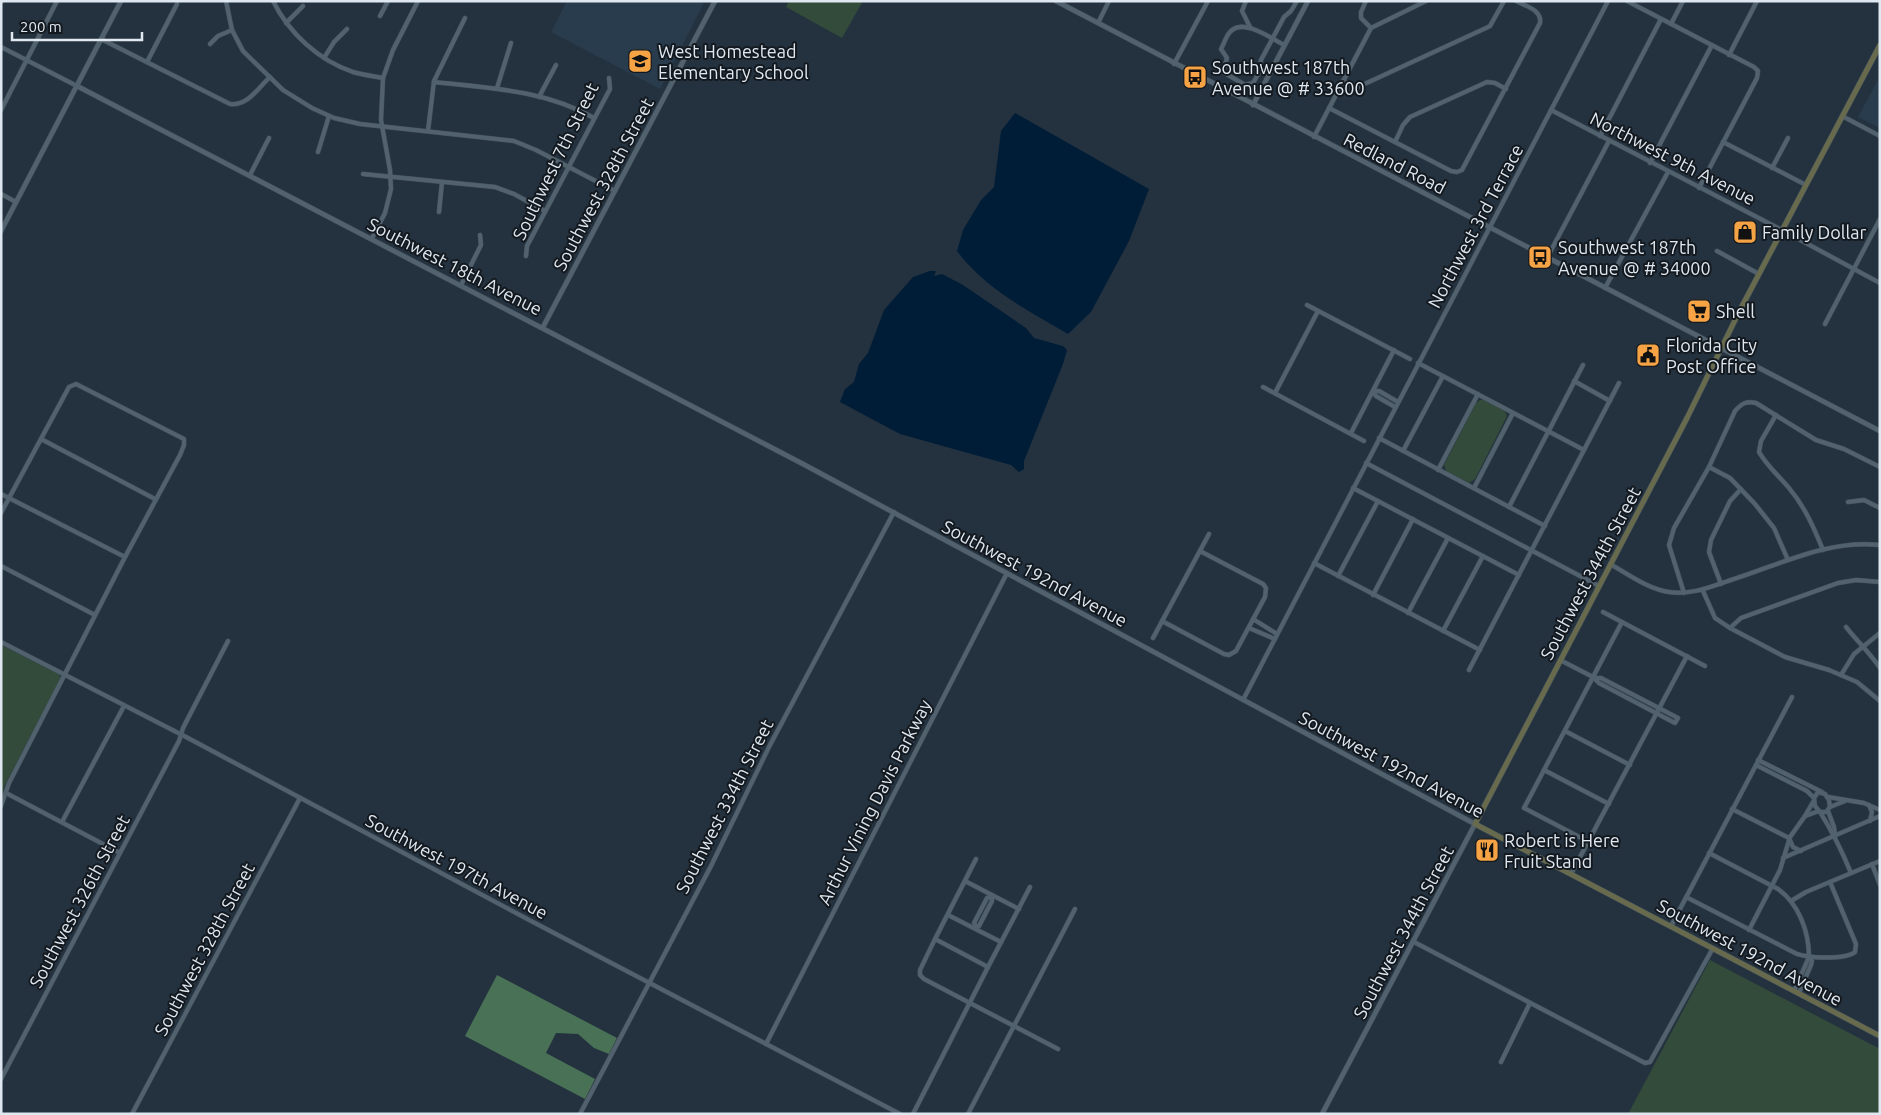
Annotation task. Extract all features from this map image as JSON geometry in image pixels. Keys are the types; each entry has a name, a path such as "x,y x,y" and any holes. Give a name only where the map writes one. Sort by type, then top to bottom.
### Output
{"main road":[{"name":"Southwest 344th Street","path":"1475,824 1782,230 1880,45"},
{"name":"Southwest 192nd Avenue","path":"1475,824 1880,1036"}],"street":[{"path":"1,110 57,1"},
{"path":"1,231 121,1"},
{"path":"226,1 232,30 243,51 297,100 329,116 349,122 382,127 514,141 530,147 615,191"},
{"path":"273,1 286,23 309,47 324,58 354,72 384,78"},
{"path":"380,16 388,1"},
{"name":"Southwest 328th Street","path":"543,327 715,1"},
{"name":"Redland Road","path":"1056,1 1880,431"},
{"path":"1098,23 1109,1"},
{"path":"1174,64 1208,1"},
{"path":"1246,1 1242,10 1250,27"},
{"path":"1284,46 1272,39 1250,27 1233,30 1221,49 1227,58 1223,72 1241,84 1248,85 1253,83 1260,71 1261,60 1272,39 1284,17 1291,12 1297,1"},
{"path":"1253,105 1308,1"},
{"path":"1366,1 1360,12 1361,18 1371,28"},
{"path":"1314,137 1371,28 1426,1"},
{"path":"1343,81 1358,86 1486,28 1490,26 1504,1"},
{"path":"1329,108 1451,171 1460,172 1464,168 1539,25 1541,18 1538,14 1516,1"},
{"path":"1529,8 1532,1"},
{"name":"Northwest 3rd Terrace","path":"1276,636 1608,1"},
{"path":"1627,1 1754,67 1758,71 1757,78 1699,188"},
{"path":"1671,24 1683,1"},
{"path":"1729,54 1757,1"},
{"path":"372,238 386,209 390,194 391,177 382,127 381,102 384,78 393,50 417,2"},
{"path":"147,62 177,4"},
{"path":"286,23 303,6"},
{"path":"428,131 434,82 465,18"},
{"path":"1600,136 1662,19"},
{"path":"324,58 334,42 347,29"},
{"path":"210,44 218,36 232,30"},
{"path":"102,39 222,101 236,105 246,100 270,77"},
{"path":"497,88 511,43"},
{"path":"1650,163 1712,45"},
{"name":"Southwest 18th Avenue","path":"1,47 543,327 894,512"},
{"path":"539,97 556,65"},
{"name":"Southwest 7th Street","path":"526,256 527,246 610,89 609,78"},
{"path":"434,82 518,91 567,104 594,118"},
{"path":"1395,142 1403,125 1410,117 1487,82 1495,83 1506,89"},
{"name":"Northwest 9th Avenue","path":"1551,110 1880,283"},
{"path":"318,152 329,116"},
{"path":"1842,116 1880,136"},
{"path":"250,175 269,138"},
{"path":"1772,168 1788,138"},
{"path":"1547,258 1608,140"},
{"path":"1723,142 1806,185"},
{"path":"1605,288 1668,172"},
{"path":"363,174 501,188 545,211"},
{"path":"439,212 442,182"},
{"path":"1,194 16,202"},
{"path":"1825,324 1880,219"},
{"path":"461,285 481,245 480,235"},
{"path":"1717,251 1760,274"},
{"path":"1307,305 1410,359"},
{"path":"1275,393 1318,310"},
{"path":"1351,434 1394,350"},
{"path":"1418,363 1584,450"},
{"path":"1509,507 1583,365"},
{"path":"1403,451 1443,376"},
{"path":"1574,381 1610,400"},
{"path":"1469,670 1619,383"},
{"path":"1,513 69,387 76,384 184,439 180,455 125,557 9,783 1,806"},
{"path":"1263,387 1364,440"},
{"path":"1373,391 1379,391 1398,402"},
{"path":"1373,391 1376,396 1396,406"},
{"path":"1438,470 1478,394"},
{"path":"1684,593 1669,545 1674,528 1742,403 1756,403 1816,440 1844,449 1880,467"},
{"path":"1474,488 1513,413"},
{"path":"1776,415 1761,441 1759,452 1764,461 1789,488 1806,511 1823,550"},
{"path":"1378,438 1545,526"},
{"path":"42,439 156,499"},
{"path":"1366,463 1599,586"},
{"path":"1708,467 1730,478 1756,504 1774,528 1788,560"},
{"path":"1353,488 1519,575"},
{"path":"1721,584 1709,552 1710,540 1730,501 1741,489"},
{"path":"1,494 125,557"},
{"path":"1848,502 1864,500 1880,508"},
{"path":"1338,576 1378,501"},
{"name":"Southwest 192nd Avenue","path":"894,512 1475,824"},
{"name":"Southwest 334th Street","path":"580,1114 710,866 770,745 894,512"},
{"path":"1373,595 1413,519"},
{"path":"1153,638 1209,534"},
{"path":"1408,613 1448,538"},
{"path":"1610,564 1658,590 1684,593 1703,591 1788,560 1823,550 1853,544 1880,545"},
{"path":"1162,621 1224,654 1229,655 1236,651 1265,597 1266,588 1263,584 1200,551"},
{"path":"1443,632 1483,556"},
{"path":"1314,564 1480,650"},
{"path":"1,566 95,615"},
{"name":"Arthur Vining Davis Parkway","path":"766,1044 1007,573"},
{"path":"1730,628 1741,618 1838,583 1856,580 1880,582"},
{"path":"1703,591 1715,618 1730,628 1785,657 1842,675 1857,682 1880,701"},
{"path":"1603,612 1705,666"},
{"path":"1253,619 1263,624 1276,636"},
{"path":"1589,842 1524,808 1564,731 1595,678 1622,622"},
{"path":"1259,633 1263,624"},
{"path":"1846,627 1871,654 1880,668"},
{"path":"1248,628 1259,633 1276,636"},
{"path":"1842,675 1854,654 1880,633"},
{"path":"1243,700 1276,636"},
{"name":"Southwest 326th Street","path":"1,1079 120,853 228,640"},
{"name":"Southwest 197th Avenue","path":"1,642 181,734 900,1114"},
{"path":"1571,874 1686,656"},
{"path":"1560,660 1595,678 1599,683 1676,723 1678,718 1601,678 1595,678"},
{"path":"1671,926 1792,697"},
{"path":"62,822 124,706"},
{"path":"1564,731 1630,765"},
{"path":"1758,760 1822,792 1828,797 1869,805 1880,810"},
{"path":"1756,765 1809,792 1814,800 1815,808 1824,813 1846,801"},
{"path":"1544,770 1609,804"},
{"path":"1749,930 1780,870 1789,838 1806,816 1818,792 1822,792"},
{"path":"6,793 120,853"},
{"path":"1828,797 1835,836 1851,873"},
{"name":"Southwest 328th Street","path":"132,1114 300,798"},
{"path":"1869,805 1872,812 1870,821"},
{"path":"1732,809 1789,838 1793,847 1801,850"},
{"path":"1806,816 1820,811"},
{"path":"1820,811 1829,829 1835,836"},
{"path":"1783,858 1880,816"},
{"name":"Southwest 344th Street","path":"1322,1114 1475,824"},
{"path":"1709,853 1772,886 1791,901 1807,934 1809,957 1812,962 1796,992"},
{"path":"976,859 921,966 920,975 927,981 1058,1049"},
{"path":"1791,901 1799,895 1880,861"},
{"path":"1872,864 1880,885"},
{"path":"965,881 991,896 1019,908"},
{"path":"1686,897 1793,952 1809,957 1851,955 1856,950 1855,941 1830,882"},
{"path":"913,1114 1030,887"},
{"path":"975,927 974,923 987,898 991,896"},
{"path":"968,1114 1075,909"},
{"path":"948,915 1002,942"},
{"path":"935,939 988,967"},
{"path":"1414,942 1645,1063 1650,1062 1713,948"},
{"path":"1501,1062 1530,1003"}],"shaded area":[{"name":"West Homestead Elementary School","path":"567,1 705,1 660,89 551,32"},
{"path":"1880,76 1880,128 1858,117"},
{"path":"1015,113 1149,189 1129,241 1091,312 1068,334 1023,308 994,288 968,265 957,251 963,230 981,200 994,187 1001,131"},
{"path":"930,271 936,271 934,276 942,274 963,285 1026,328 1034,338 1063,346 1067,350 1024,461 1024,469 1019,472 1011,465 900,434 840,402 845,389 854,382 859,364 868,353 884,310 913,277"}],"green space":[{"path":"789,1 863,1 842,38 786,7"},
{"path":"1484,400 1504,410 1507,416 1475,479 1469,483 1447,472 1444,465 1476,403"},
{"path":"1,645 59,674 61,678 4,787 1,802"},
{"path":"1710,960 1880,1049 1880,1114 1628,1114"},
{"path":"497,975 617,1038 609,1054 594,1048 578,1034 556,1033 546,1053 595,1079 585,1099 465,1036"}],"place":[{"name":"West Homestead Elementary School","path":"640,61"},
{"name":"Southwest 187th Avenue @ # 33600","path":"1195,77"},
{"name":"Family Dollar","path":"1745,232"},
{"name":"Southwest 187th Avenue @ # 34000","path":"1540,257"},
{"name":"Shell","path":"1699,311"},
{"name":"Florida City Post Office","path":"1648,355"},
{"name":"Robert is Here Fruit Stand","path":"1487,850"}]}
